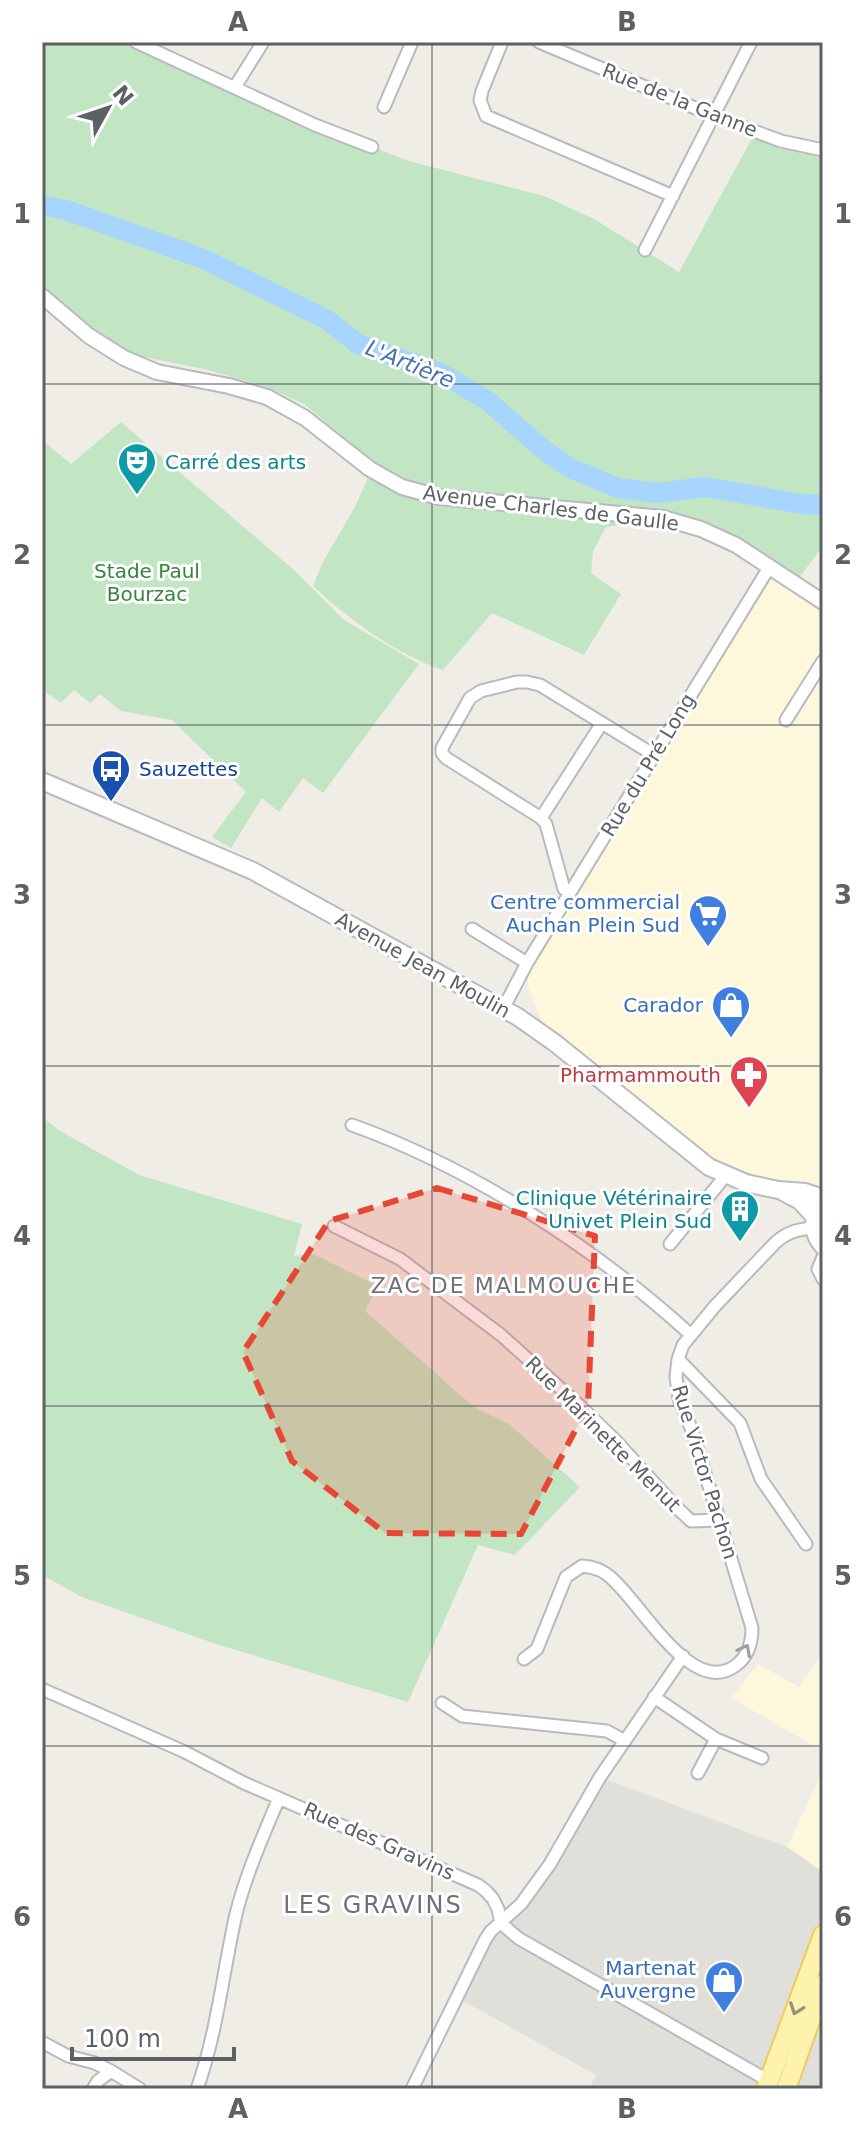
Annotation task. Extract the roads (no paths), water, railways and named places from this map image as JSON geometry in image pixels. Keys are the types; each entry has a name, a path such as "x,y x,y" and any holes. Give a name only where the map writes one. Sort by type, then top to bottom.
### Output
{"main road":[{"name":"Avenue Jean Moulin","path":"42,781 253,871 503,1009 555,1043 709,1167 746,1183 778,1190 795,1190 823,1198"},
{"name":"Avenue Jean Moulin","path":"778,1190 800,1201 817,1217"},
{"path":"817,1217 818,1240 823,1246"},
{"path":"774,2086 823,1935"},
{"path":"774,2086 823,1984"}],"street":[{"path":"136,42 160,48 315,125 372,147"},
{"path":"235,87 263,42"},
{"path":"384,107 412,42"},
{"path":"502,42 480,100 486,116 673,196"},
{"name":"Rue de la Ganne","path":"539,42 714,116 781,141 823,150"},
{"path":"645,250 751,42"},
{"name":"Avenue Charles de Gaulle","path":"42,296 89,336 124,358 157,372 267,397 305,418 370,469 402,487 452,498 663,518 724,539 823,602"},
{"name":"Rue du Pré Long","path":"503,1009 527,963 770,566"},
{"path":"786,720 823,661"},
{"path":"570,893 564,889 546,824 541,818 442,753 470,698 481,691 517,682 540,685 654,755"},
{"path":"541,818 602,723"},
{"path":"472,929 527,963"},
{"path":"352,1125 427,1155 515,1204 647,1296 691,1335"},
{"path":"670,1244 726,1175"},
{"name":"Rue Victor Pachon","path":"524,1659 537,1649 566,1577 582,1566 604,1572 615,1581 693,1666 718,1673 736,1665 744,1657 752,1640 752,1628 691,1428 679,1399 676,1387 678,1359 683,1345 715,1306 785,1234 817,1217"},
{"name":"Rue Marinette Menut","path":"334,1226 400,1259 501,1335 617,1442 691,1521 718,1520"},
{"path":"823,1257 818,1269 823,1279"},
{"path":"678,1359 740,1423 761,1479 806,1544"},
{"path":"412,2089 485,1940 521,1904 550,1864 600,1777 683,1656"},
{"name":"Rue des Gravins","path":"42,1689 185,1752 244,1783 478,1885 493,1899 501,1923 518,1938 774,2086"},
{"path":"654,1697 716,1739 762,1758"},
{"path":"442,1703 462,1716 607,1731 625,1741"},
{"path":"698,1773 716,1739"},
{"path":"197,2089 236,1914 279,1798"},
{"path":"42,2042 68,2056 95,2063 140,2089"},
{"path":"93,2089 111,2071"}],"waterway":[{"name":"L'Artière","path":"42,205 66,210 201,258 326,319 358,344 441,373 488,401 544,450 570,468 618,488 657,493 705,487 823,505"}],"place":[{"name":"Carré des arts","path":"137,496"},
{"name":"Sauzettes","path":"111,803"},
{"name":"Centre commercial Auchan Plein Sud","path":"708,948"},
{"name":"Carador","path":"731,1039"},
{"name":"Pharmammouth","path":"749,1109"},
{"name":"Clinique Vétérinaire Univet Plein Sud","path":"740,1243"},
{"name":"Martenat Auvergne","path":"724,2014"}],"district":[{"name":"ZAC DE MALMOUCHE","path":"504,1285"},
{"name":"LES GRAVINS","path":"373,1905"}],"park label":[{"name":"Stade Paul Bourzac","path":"147,582"}]}
